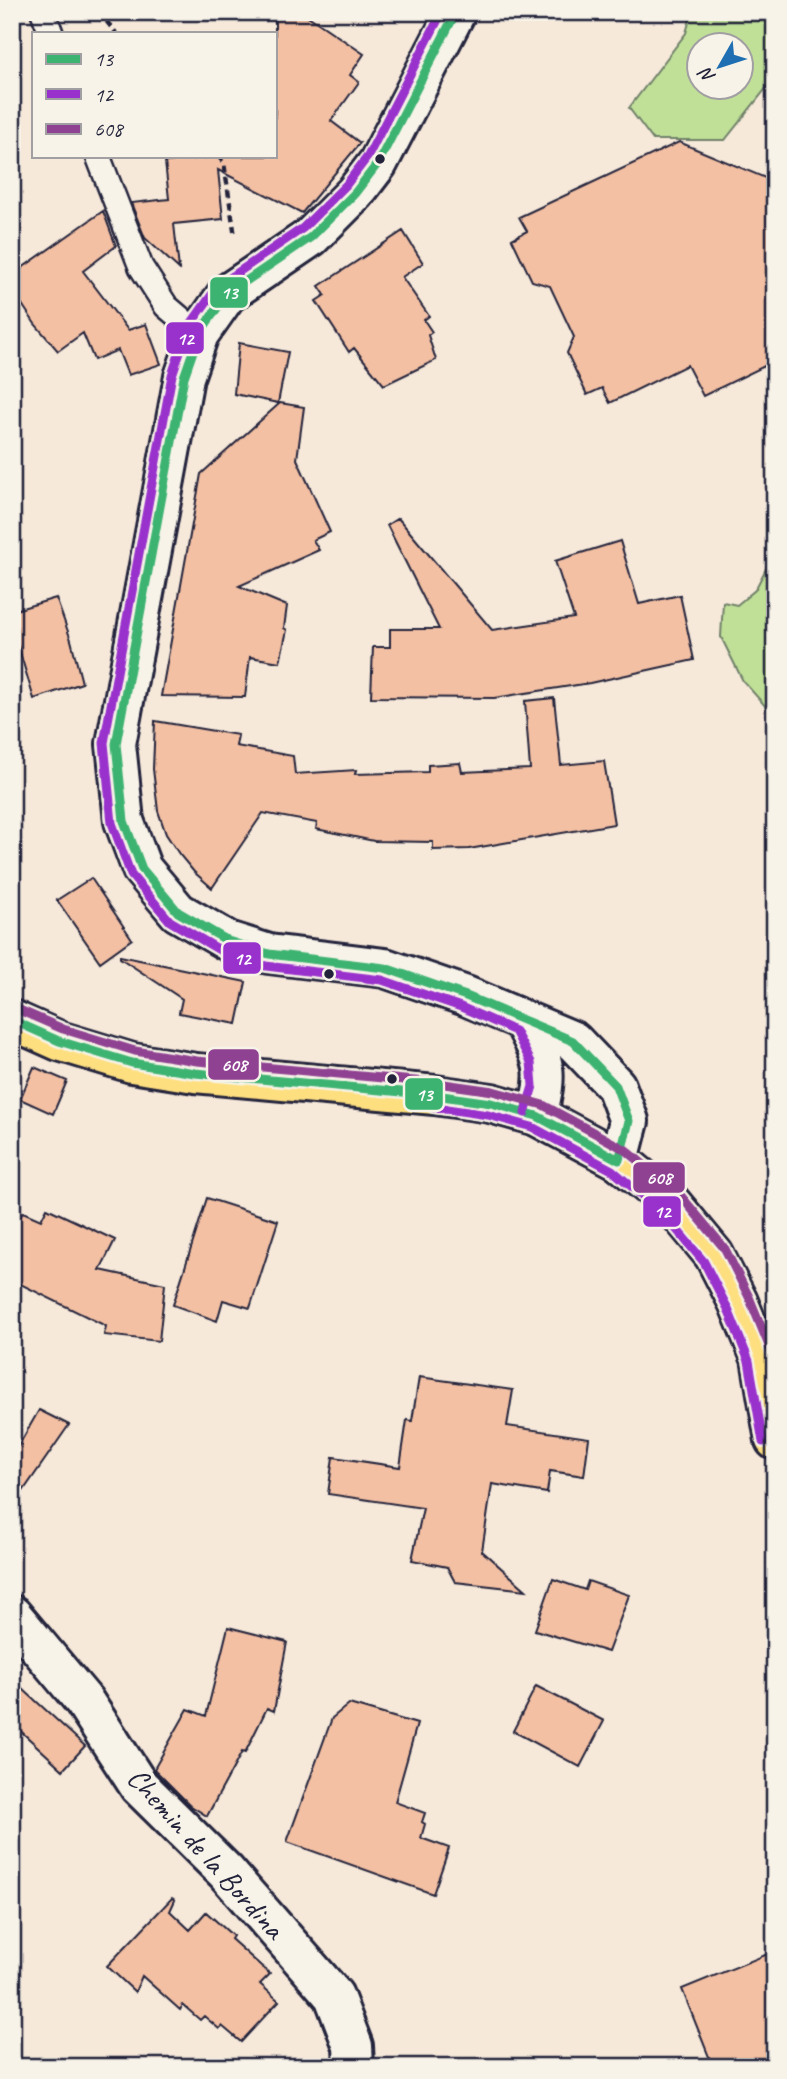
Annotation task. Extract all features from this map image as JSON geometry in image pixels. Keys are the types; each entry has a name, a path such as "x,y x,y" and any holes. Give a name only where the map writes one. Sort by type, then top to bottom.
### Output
{"main road":[{"path":"12,1020 59,1041 132,1063 195,1073 435,1095 491,1103 537,1116 619,1160 671,1203 714,1255 738,1302 761,1358 775,1440"}],"street":[{"path":"446,16 378,163 355,193 311,237 227,294 199,334 184,377 116,744 124,821 142,869 178,912 228,941 269,954 385,968 466,996 573,1041 616,1086 629,1121 619,1160"},
{"path":"524,1022 543,1059 545,1087 537,1116"},
{"name":"Chemin de la Bordina","path":"12,1615 84,1701 139,1786 226,1872 334,1996 353,2046 354,2067"}],"lane":[{"path":"43,12 51,32"},
{"path":"99,158 141,267 166,306 199,334"}],"path":[{"path":"99,12 115,32"},
{"path":"220,158 224,163 243,283"}],"green space":[{"path":"692,12 775,12 775,77 756,101 756,32 686,32"},
{"path":"686,33 686,102 755,102 725,140 653,140 629,108"},
{"path":"775,551 775,708 767,708 743,681 721,637 723,602 737,605 755,590"}],"building":[{"path":"275,12 302,12 364,54 350,75 359,82 331,121 360,143 302,213 218,170 223,219 174,224 179,269 145,238 131,203 169,199 165,162 207,158 276,158"},
{"path":"679,142 775,182 775,361 703,396 687,365 610,403 602,388 587,395 567,353 574,337 550,286 532,281 512,239 527,231 519,217"},
{"path":"103,211 116,246 83,271 128,330 146,324 161,364 128,375 118,350 94,360 83,333 58,351 35,324 12,289 12,275"},
{"path":"403,231 423,263 402,277 429,316 424,320 432,332 428,335 436,360 384,385 354,348 349,352 316,301 325,295 319,286"},
{"path":"239,343 288,352 278,403 234,394"},
{"path":"280,403 304,407 297,459 330,532 313,540 319,550 239,586 287,606 284,628 287,630 280,662 250,657 245,697 161,696 201,474"},
{"path":"398,518 492,630 574,618 555,561 620,541 639,604 680,595 694,660 590,683 494,698 371,697 373,647 390,647 390,629 439,629 387,525"},
{"path":"56,598 82,683 34,699 12,626 12,611"},
{"path":"554,698 561,765 604,761 614,824 469,849 433,850 433,842 374,841 316,829 317,823 263,813 212,888 179,854 166,834 158,811 153,769 155,721 238,735 236,746 293,756 295,774 356,770 355,774 428,772 428,765 460,763 462,772 530,769 525,701"},
{"path":"91,878 132,939 100,962 57,900"},
{"path":"120,956 246,982 237,1024 179,1013 182,999"},
{"path":"34,1067 67,1081 53,1114 20,1099"},
{"path":"207,1198 278,1221 250,1308 223,1300 217,1321 173,1305"},
{"path":"47,1208 115,1240 100,1270 165,1284 159,1341 104,1335 106,1326 12,1280 12,1231 23,1212 41,1220"},
{"path":"419,1377 513,1390 507,1426 589,1438 584,1476 550,1471 547,1493 492,1484 482,1551 526,1590 455,1582 447,1567 412,1560 423,1508 328,1494 333,1457 400,1467 407,1420 412,1421"},
{"path":"39,1410 69,1425 12,1507 12,1457"},
{"path":"553,1579 585,1590 588,1581 629,1595 608,1652 535,1630"},
{"path":"228,1627 287,1642 274,1711 267,1708 245,1753 242,1752 207,1816 191,1806 154,1769 188,1709 206,1716"},
{"path":"12,1679 85,1746 63,1770 12,1723"},
{"path":"536,1686 604,1721 580,1767 513,1731"},
{"path":"349,1704 417,1724 395,1802 425,1813 421,1838 449,1848 433,1894 287,1842 332,1718"},
{"path":"172,1898 175,1900 170,1911 190,1930 206,1912 270,1974 260,1984 279,2001 241,2042 222,2026 219,2029 204,2016 200,2020 183,2005 180,2010 142,1976 135,1992 107,1966"},
{"path":"775,1951 775,2067 713,2067 682,1989"}],"transit line":[{"name":"12","path":"442,12 368,156 346,185 303,228 218,286 188,328 172,375 104,743 112,823 131,875 170,921 223,952 266,966 382,980 461,1007 515,1031 531,1062 533,1086 525,1113"},
{"name":"13","path":"12,1020 59,1041 132,1063 195,1073 435,1095 491,1103 537,1116 619,1160 629,1121 616,1086 573,1041 466,996 385,968 269,954 228,941 178,912 142,869 124,821 116,744 184,377 199,334 227,294 311,237 355,193 378,163 456,12"},
{"name":"608","path":"17,1009 63,1029 135,1051 197,1061 437,1083 493,1091 543,1105 626,1150 680,1195 725,1249 749,1297 775,1366"},
{"name":"12","path":"433,1107 488,1115 532,1127 612,1170 662,1212 704,1262 727,1307 749,1361 763,1442"}]}
